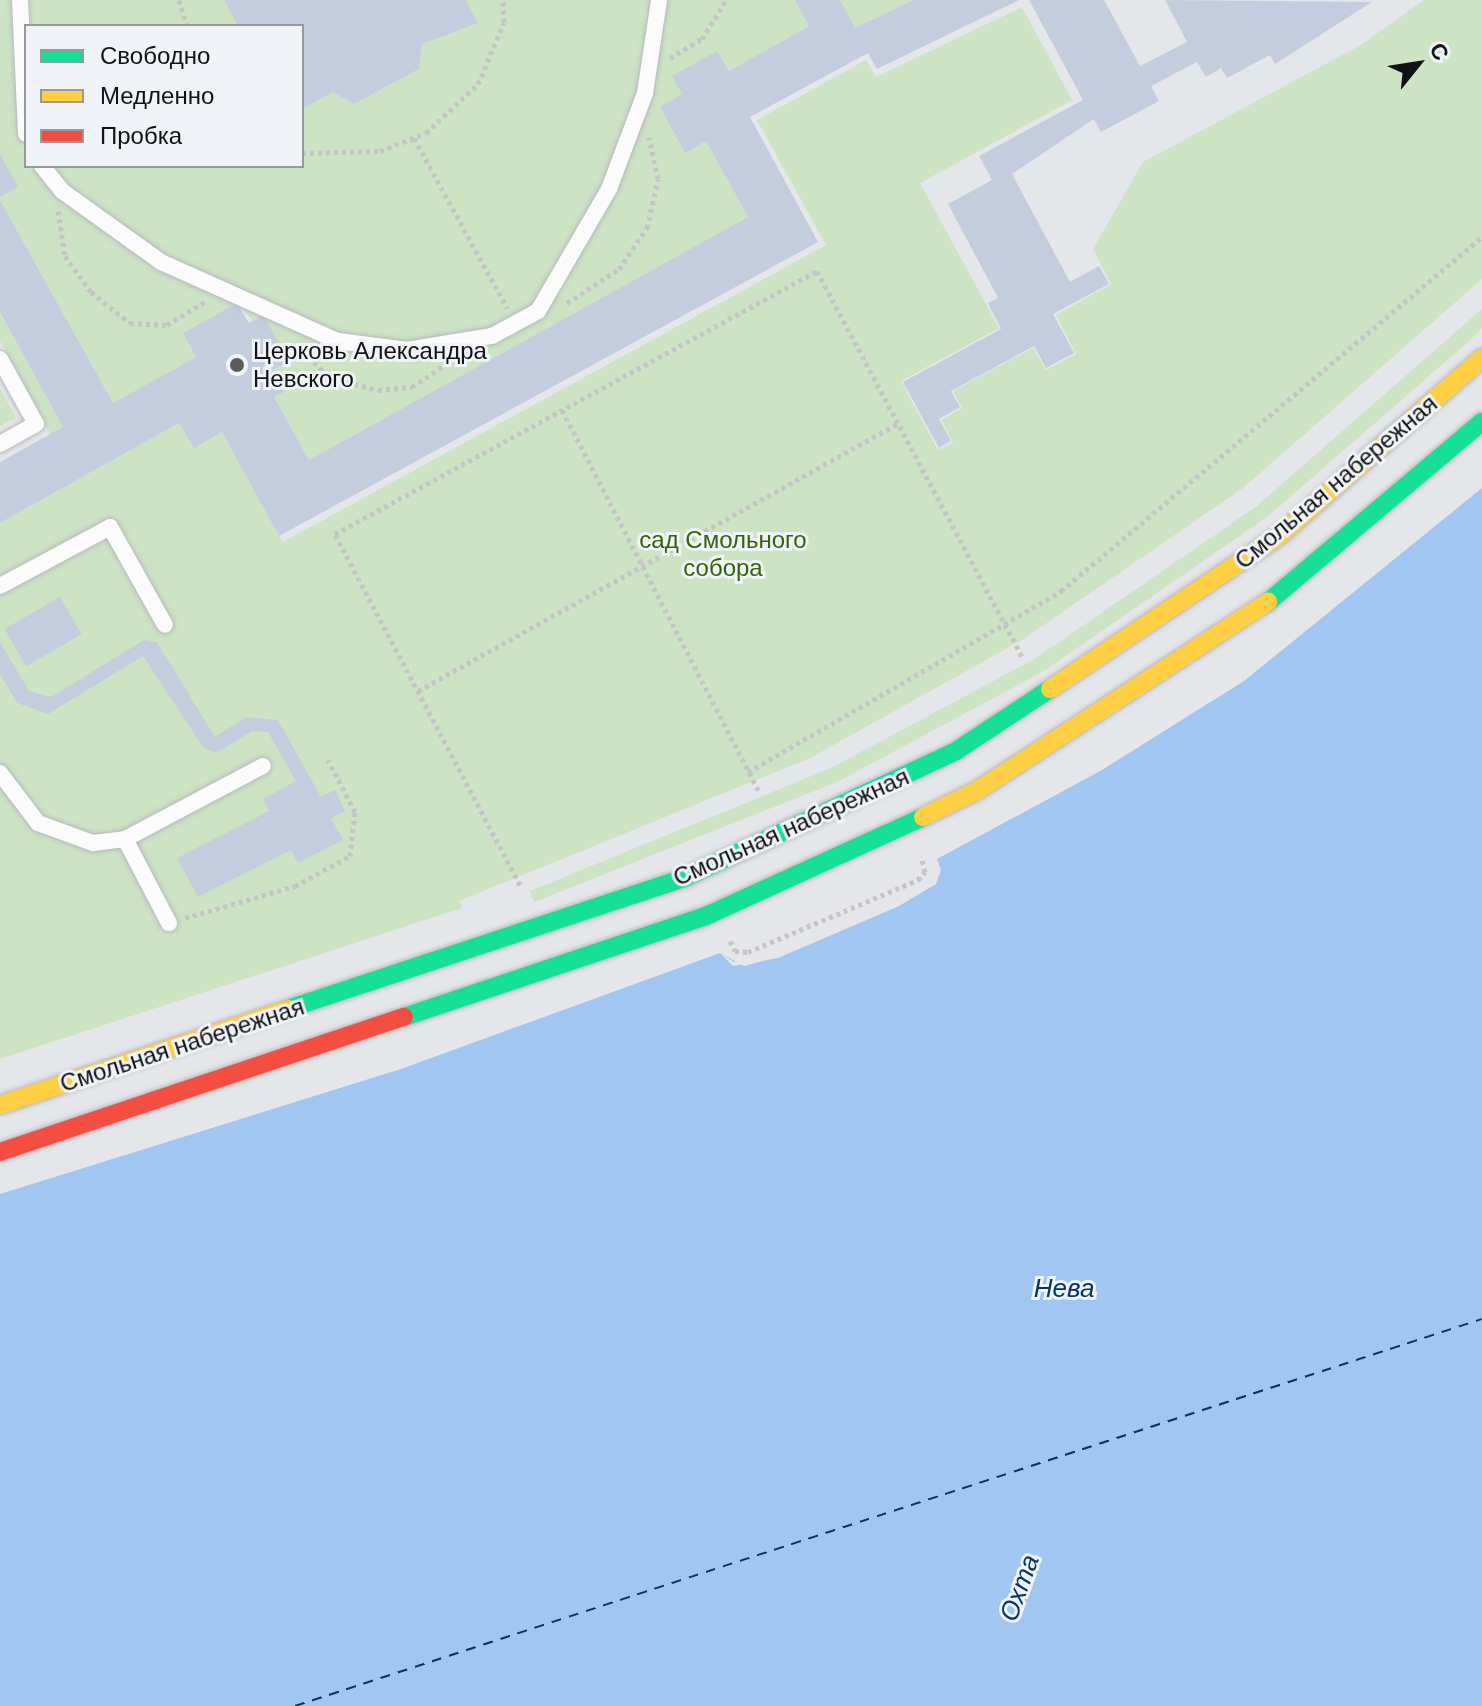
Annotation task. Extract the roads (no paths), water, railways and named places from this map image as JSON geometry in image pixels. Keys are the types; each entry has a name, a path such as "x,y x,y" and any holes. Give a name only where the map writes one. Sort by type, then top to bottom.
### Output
{"main road":[{"name":"Смольная набережная","path":"0,1105 686,877 943,757 1056,690 1280,535 1482,358"},
{"name":"Смольная набережная","path":"0,1152 691,922 868,844 978,790 1214,640 1308,573 1482,422"}],"lane":[{"path":"20,0 24,89"},
{"path":"44,168 62,191 125,239 218,290 338,341 407,350 517,326 538,311 609,189 638,114 651,66 659,0"},
{"path":"0,359 36,424 0,444"},
{"path":"0,586 110,527 165,625"},
{"path":"0,773 38,823 93,843 125,839 263,766"},
{"path":"125,839 169,923"}],"water":[{"name":"Нева","path":"1482,488 1482,1706 0,1706 0,1194 401,1069 720,953 744,966 778,957 898,906 936,884 937,859 1102,770 1244,681"}],"place":[{"name":"Церковь Александра Невского","path":"237,365"}],"park label":[{"name":"сад Смольного собора","path":"723,554"}],"water label":[{"name":"Охта","path":"1020,1588"}]}
